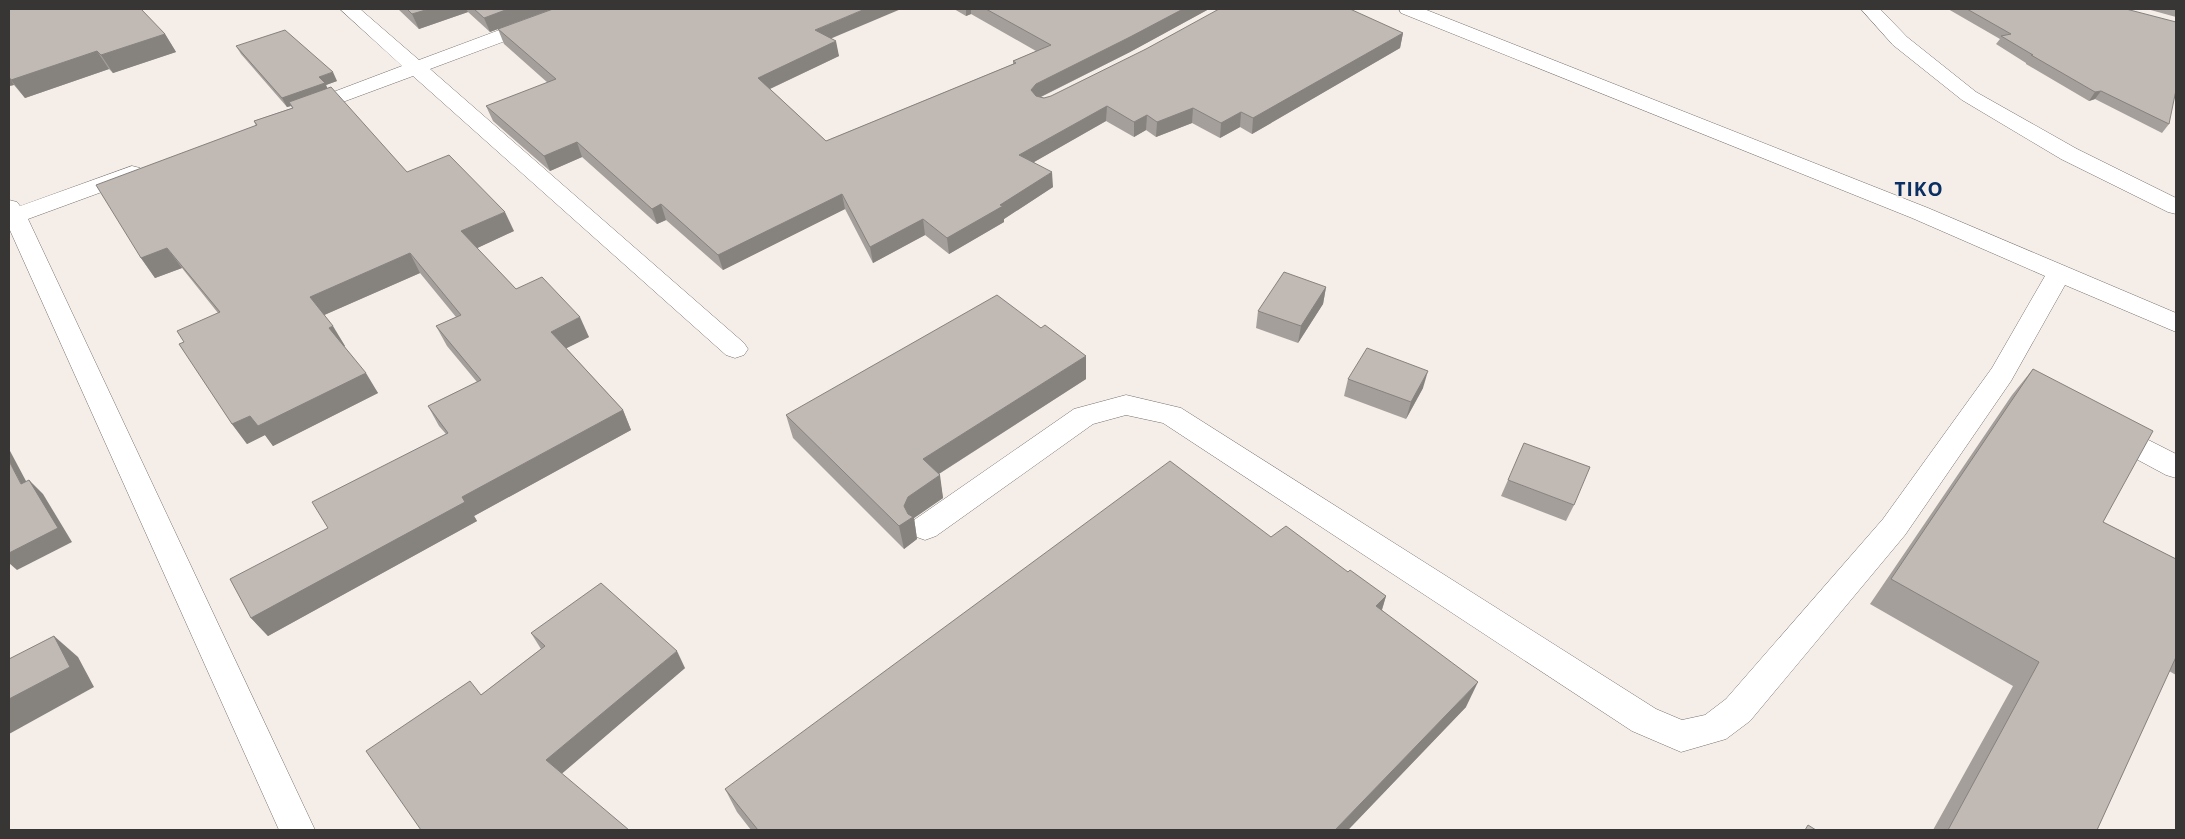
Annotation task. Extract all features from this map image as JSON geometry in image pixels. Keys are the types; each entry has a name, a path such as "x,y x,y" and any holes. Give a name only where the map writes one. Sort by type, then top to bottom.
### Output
{"street":[{"path":"349,9 735,349"},
{"path":"286,117 573,9"},
{"path":"1408,9 1920,213 2176,323"},
{"path":"1870,9 1900,41 1969,96 2069,154 2176,207"},
{"path":"155,164 11,213 297,830"},
{"path":"925,528 1084,416 1126,405 1171,415 1644,720 1681,736 1714,728 1738,710 1894,527 2011,379 2060,272"},
{"path":"2089,421 2176,467"}],"building":[{"path":"9,9 141,9 165,34 101,55 97,51 11,80 9,77"},
{"path":"407,9 429,9 412,14"},
{"path":"474,9 508,9 484,18"},
{"path":"553,9 865,9 815,30 836,41 758,78 826,141 1016,63 1013,61 1051,45 986,9 1183,9 1036,84 1031,90 1036,96 1044,98 1146,49 1219,9 1350,9 1403,33 1253,118 1241,112 1221,123 1193,108 1157,122 1147,115 1134,122 1107,106 1019,155 1052,172 1000,205 1003,206 947,238 923,219 870,247 842,194 718,255 661,204 652,209 577,142 544,156 486,106 556,79 498,29"},
{"path":"1967,9 2126,9 2176,22 2176,90 2169,124 2101,91 2095,92 2001,36 2011,34"},
{"path":"285,30 333,72 319,77 325,83 282,98 236,46"},
{"path":"331,87 407,172 449,155 505,212 461,231 516,289 542,277 580,317 551,332 623,410 462,497 465,502 251,618 230,579 328,528 312,502 448,433 428,406 481,380 436,326 461,315 410,253 310,297 333,326 329,328 366,373 258,426 250,416 232,424 179,344 184,342 177,331 220,312 167,248 141,258 96,185 257,125 254,121 293,108 289,102"},
{"path":"1284,272 1326,287 1301,326 1258,311"},
{"path":"997,295 1041,328 1045,325 1086,356 923,459 940,475 908,497 904,506 908,514 913,517 899,526 786,415"},
{"path":"1367,348 1428,371 1411,402 1348,379"},
{"path":"2033,369 2153,431 2103,522 2176,559 2176,657 2097,830 1948,830 2039,662 1891,579"},
{"path":"1524,443 1590,467 1574,505 1508,480"},
{"path":"9,461 21,484 29,480 58,528 9,553"},
{"path":"1170,461 1271,537 1286,526 1348,572 1350,570 1386,596 1376,606 1478,682 1335,830 758,830 725,789"},
{"path":"601,583 677,651 546,760 629,830 421,830 366,751 470,681 481,695 545,646 531,633"},
{"path":"54,636 70,667 9,699 9,659"},
{"path":"1808,825 1816,830 1805,830"}],"district":[{"name":"TIKO","path":"1919,189"}]}
